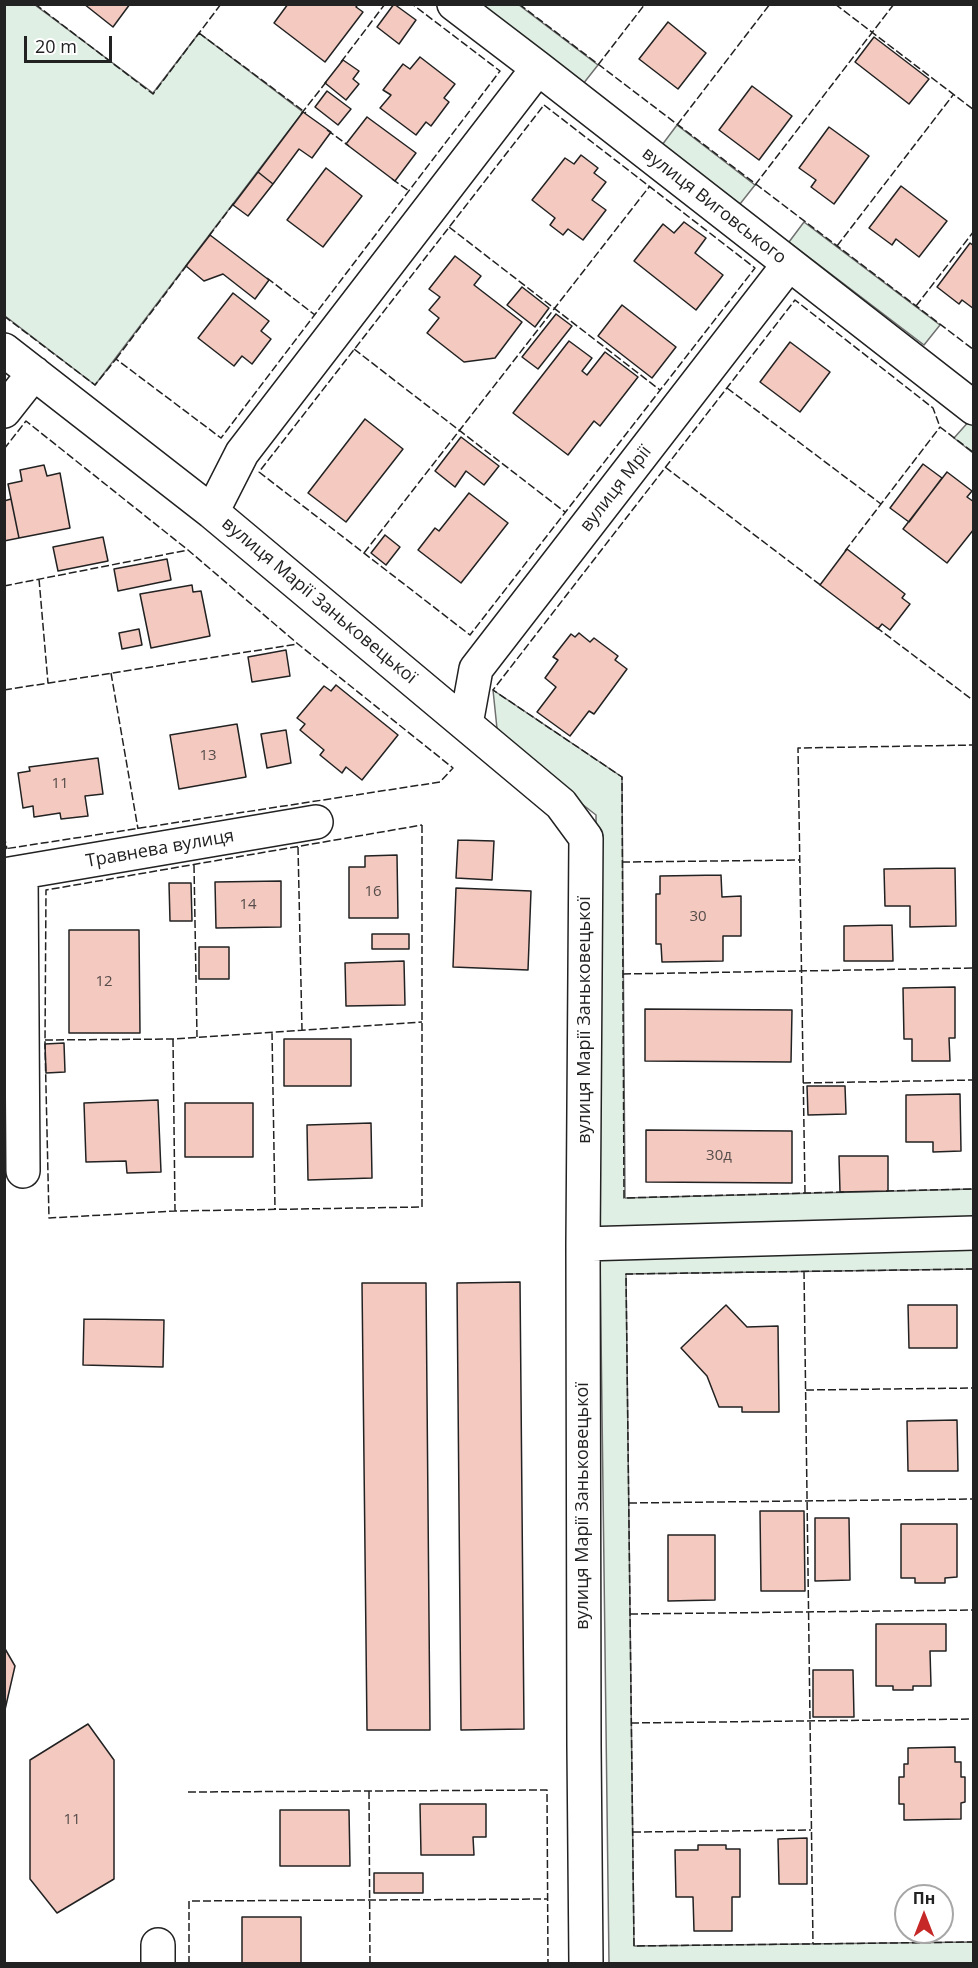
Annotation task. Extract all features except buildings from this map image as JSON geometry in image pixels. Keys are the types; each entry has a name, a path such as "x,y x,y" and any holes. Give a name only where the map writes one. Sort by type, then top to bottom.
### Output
{"street":[{"name":"вулиця Виговського","path":"454,4 974,408"},
{"path":"212,512 243,453 538,68"},
{"name":"вулиця Мрії","path":"466,724 476,669 789,264"},
{"name":"вулиця Марії Заньковецької","path":"4,350 212,512 466,724 561,804 586,838 583,1244 586,1964"},
{"path":"4,411 34,373"},
{"name":"Травнева вулиця","path":"13,874 316,822"},
{"path":"13,874 23,1171"},
{"path":"583,1244 974,1233"}],"green space":[{"path":"4,5 35,5 153,93 199,33 303,112 95,385 5,316"},
{"path":"480,5 519,5 598,65 583,84"},
{"path":"677,125 755,185 740,204 662,145"},
{"path":"804,222 940,325 924,345 789,242"},
{"path":"971,419 973,421 973,453 954,438"},
{"path":"493,690 622,777 625,1198 973,1189 973,1223 597,1235 596,815 498,738"},
{"path":"973,1249 973,1269 626,1274 634,1946 973,1942 973,1963 609,1963 600,1253"}],"fence":[{"path":"35,4 153,94 221,4"},
{"path":"341,62 385,4"},
{"path":"4,316 95,385 116,359 221,438 500,71 412,4"},
{"path":"519,4 974,350"},
{"path":"598,65 645,4"},
{"path":"677,125 770,4"},
{"path":"835,4 974,110"},
{"path":"755,185 894,4"},
{"path":"199,33 306,113"},
{"path":"301,114 327,81"},
{"path":"837,246 953,95"},
{"path":"544,105 755,268 470,635 259,472 544,105"},
{"path":"327,130 349,146"},
{"path":"392,179 409,191"},
{"path":"364,553 649,187"},
{"path":"209,236 234,203"},
{"path":"449,227 660,390"},
{"path":"916,306 974,231"},
{"path":"116,359 187,265"},
{"path":"267,278 315,315"},
{"path":"844,1192 624,1198 622,777 493,690 795,300 933,408 940,427 974,453"},
{"path":"354,349 565,512"},
{"path":"727,388 881,504"},
{"path":"4,449 26,421 188,550 298,644 453,768 440,782 4,849"},
{"path":"845,551 940,427"},
{"path":"665,467 823,587"},
{"path":"4,586 188,550"},
{"path":"39,579 48,683"},
{"path":"876,627 974,701"},
{"path":"4,690 298,644"},
{"path":"111,673 138,829"},
{"path":"805,1193 798,748 974,745"},
{"path":"422,825 422,1207 175,1211 49,1218 45,1044 46,890 422,825"},
{"path":"4,835 7,849"},
{"path":"298,847 302,1030"},
{"path":"622,862 800,860"},
{"path":"194,865 197,1037"},
{"path":"623,974 974,968"},
{"path":"45,1040 173,1039 422,1022"},
{"path":"272,1032 275,1209"},
{"path":"173,1039 175,1211"},
{"path":"803,1083 974,1080"},
{"path":"886,1191 974,1189"},
{"path":"974,1269 626,1274 634,1946 974,1942"},
{"path":"804,1271 813,1944"},
{"path":"806,1390 974,1388"},
{"path":"629,1503 974,1499"},
{"path":"630,1614 974,1610"},
{"path":"631,1723 974,1719"},
{"path":"188,1792 547,1790 548,1964"},
{"path":"369,1791 370,1964"},
{"path":"633,1832 811,1830"},
{"path":"189,1964 189,1901 547,1899"}]}
